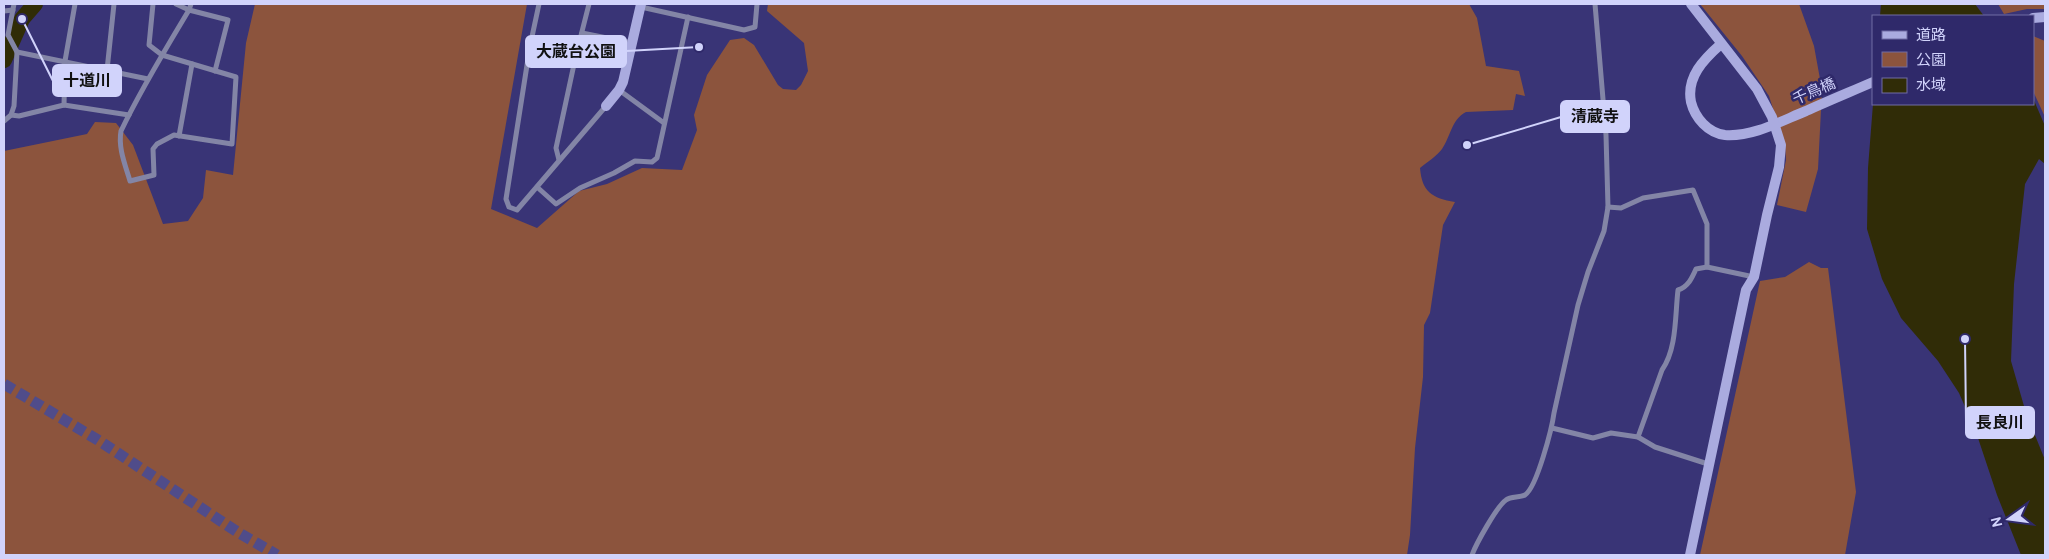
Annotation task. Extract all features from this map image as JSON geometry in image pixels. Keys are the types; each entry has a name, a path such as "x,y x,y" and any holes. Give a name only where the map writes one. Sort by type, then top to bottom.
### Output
{"street":[{"path":"64,105 64,61 75,4"},
{"path":"107,70 114,4"},
{"path":"153,4 149,45 162,55 236,77 232,144 174,135 157,144 153,149 154,175 130,181 120,139 121,131 148,79 162,55 190,7"},
{"path":"176,4 228,20 215,70"},
{"path":"539,4 530,46 506,199 507,204 517,210 619,90 640,6 751,30 755,27 758,4"},
{"path":"560,160 556,148 589,4"},
{"path":"1472,555 1491,519 1506,500 1525,495 1532,487 1552,428 1578,305 1588,272 1604,231 1608,207 1606,135 1595,4"},
{"path":"1690,555 1746,290 1754,277 1779,167 1781,145 1772,117 1757,89 1691,4"},
{"path":"4,11 14,7"},
{"path":"4,121 11,115 14,106 15,49 8,35 14,7"},
{"path":"537,187 556,204 580,188 614,173 635,161 652,162 657,158 688,17"},
{"path":"582,33 632,43"},
{"name":"千鳥橋","path":"1721,44 1698,68 1691,84 1691,101 1696,115 1707,127 1724,135 1746,134 1767,127 1872,82"},
{"path":"530,46 576,55"},
{"path":"15,49 148,79"},
{"path":"179,136 192,64"},
{"path":"619,90 664,123"},
{"path":"11,115 19,116 64,105 128,115"},
{"path":"1608,207 1621,208 1643,198 1693,190 1707,224 1707,267"},
{"path":"1638,437 1662,370 1668,363 1678,290 1690,281 1696,269 1707,267 1754,277"},
{"path":"1552,428 1592,438 1611,434 1638,437 1655,447 1708,464"}],"green space":[{"path":"255,4 527,4 491,209 537,228 579,191 607,184 642,168 682,170 697,130 694,115 707,75 730,40 744,38 754,45 778,85 783,89 796,90 801,85 808,71 804,43 767,11 768,4 1469,4 1477,18 1486,66 1519,71 1525,96 1516,94 1513,110 1466,112 1461,115 1454,124 1442,149 1420,168 1423,183 1434,196 1455,202 1443,225 1430,313 1424,325 1423,377 1415,448 1410,535 1407,555 4,555 4,151 87,134 95,122 116,123 133,145 163,224 188,221 203,198 206,170 233,175 246,43"},
{"path":"1700,4 1799,4 1814,46 1822,90 1818,169 1806,212 1777,205 1786,160 1785,146 1769,96 1742,56"},
{"path":"1998,4 2045,4 2045,9 2027,9 2004,14"},
{"path":"2034,36 2045,41 2045,117 2034,93"},
{"path":"1809,262 1821,268 1828,268 1856,492 1845,555 1700,555 1760,281 1785,277"}],"water":[{"path":"1881,4 1975,4 1983,15 1880,15"},
{"path":"2034,100 2045,126 2045,164 2039,159 2025,184 2014,284 2011,361 2026,413 2045,460 2045,555 2021,555 1997,495 1976,432 1959,393 1938,361 1901,318 1882,279 1867,229 1868,168 1873,105 2034,105"}],"waterway":[{"path":"4,60 22,19 35,4"}],"tunnel":[{"path":"4,384 98,440 239,533 277,555"}],"place":[{"name":"十道川","path":"22,19"},
{"name":"大蔵台公園","path":"699,47"},
{"name":"清蔵寺","path":"1467,145"},
{"name":"長良川","path":"1965,339"}]}
